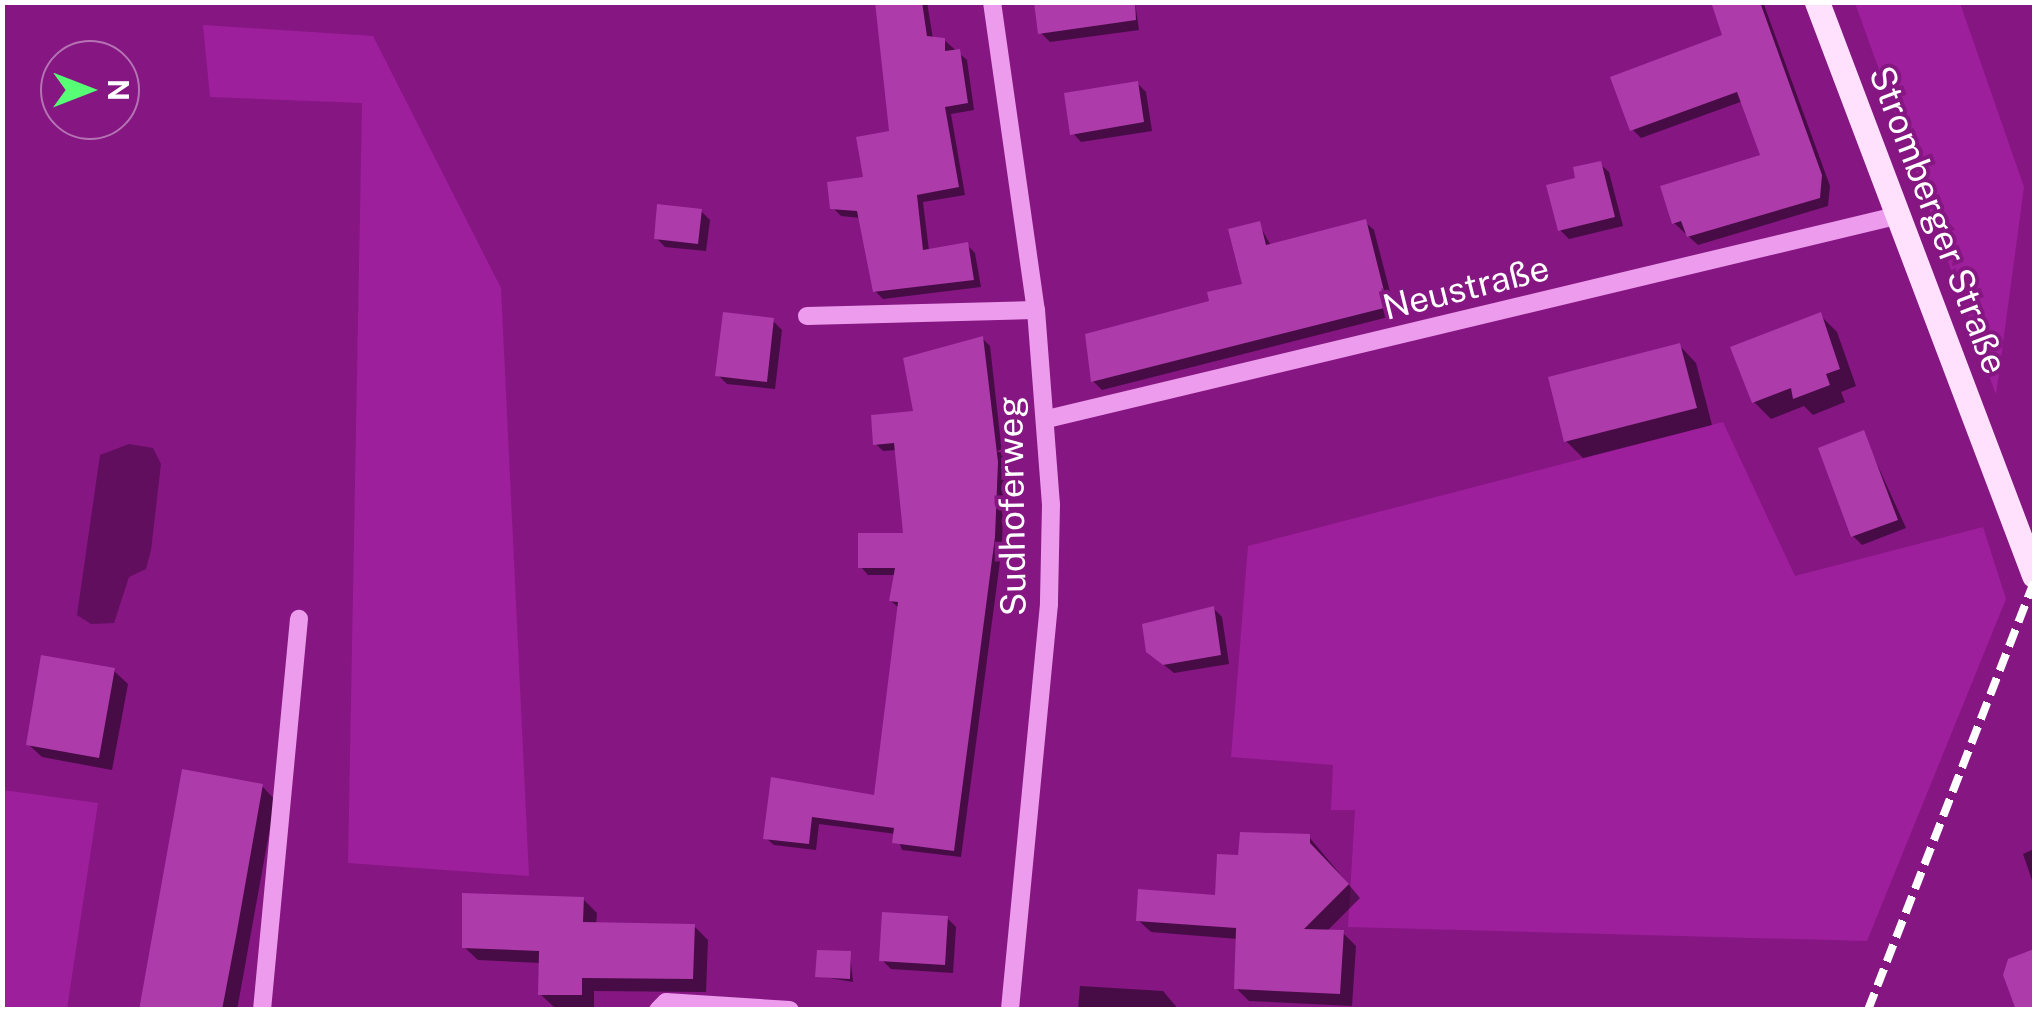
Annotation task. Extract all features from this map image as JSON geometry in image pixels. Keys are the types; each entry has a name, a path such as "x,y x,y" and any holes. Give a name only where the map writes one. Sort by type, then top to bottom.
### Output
{"main road":[{"name":"Stromberger Straße","path":"1817,2 2034,575"}],"street":[{"name":"Sudhoferweg","path":"992,2 1036,310 1047,419 1049,604 1010,1010"},
{"name":"Neustraße","path":"1047,419 1900,215"},
{"path":"807,316 1036,310"},
{"path":"262,1010 299,620"},
{"path":"658,1010 666,1002 790,1010"}],"shaded area":[{"path":"1855,3 1960,3 2024,187 1996,395"},
{"path":"203,25 373,36 501,288 529,876 348,863 362,103 210,97"},
{"path":"1723,422 1795,576 1983,527 2006,599 1867,941 1348,927 1355,810 1331,810 1333,765 1231,757 1248,546"},
{"path":"129,444 153,448 161,464 151,550 146,569 129,577 114,623 91,624 77,615 100,455"},
{"path":"3,790 98,803 67,1009 3,1009"}],"building":[{"path":"875,2 922,2 927,36 945,38 945,51 960,49 968,103 945,107 959,187 917,195 923,250 968,242 974,280 873,292 857,211 830,209 827,182 863,177 856,137 889,131"},
{"path":"1034,2 1135,2 1136,20 1038,34"},
{"path":"1711,2 1760,2 1822,175 1820,198 1687,237 1681,221 1672,224 1660,186 1760,155 1737,92 1630,131 1610,77 1722,35"},
{"path":"1138,81 1144,122 1070,135 1064,93"},
{"path":"1601,161 1615,217 1558,231 1546,185 1575,178 1573,167"},
{"path":"657,204 702,209 698,244 654,239"},
{"path":"1366,219 1388,307 1091,382 1085,334 1209,301 1207,292 1242,284 1228,229 1260,221 1266,245"},
{"path":"723,312 774,318 767,382 715,376"},
{"path":"1821,312 1840,369 1826,374 1830,385 1793,399 1791,388 1752,403 1730,347"},
{"path":"983,336 998,462 995,537 954,851 892,843 894,828 812,817 809,844 763,839 771,777 874,795 898,602 889,601 895,568 858,568 858,533 903,533 894,443 873,445 871,415 913,411 903,358"},
{"path":"1680,343 1697,408 1564,442 1548,377"},
{"path":"1864,430 1898,520 1851,537 1818,448"},
{"path":"1214,606 1221,655 1163,665 1146,652 1142,624"},
{"path":"41,655 115,668 99,758 26,745"},
{"path":"182,769 263,784 237,931 222,1010 139,1010"},
{"path":"1240,832 1310,834 1310,843 1349,884 1304,929 1344,930 1340,994 1234,989 1236,928 1136,921 1138,889 1215,895 1217,854 1238,855"},
{"path":"462,893 584,897 583,922 695,924 693,979 582,978 582,995 538,995 539,951 462,948"},
{"path":"882,912 948,916 945,965 879,961"},
{"path":"2034,949 2034,1010 2016,1010 2003,975 2008,959"},
{"path":"817,950 851,951 850,979 815,977"}],"railway":[{"path":"1868,1010 2034,582"}]}
